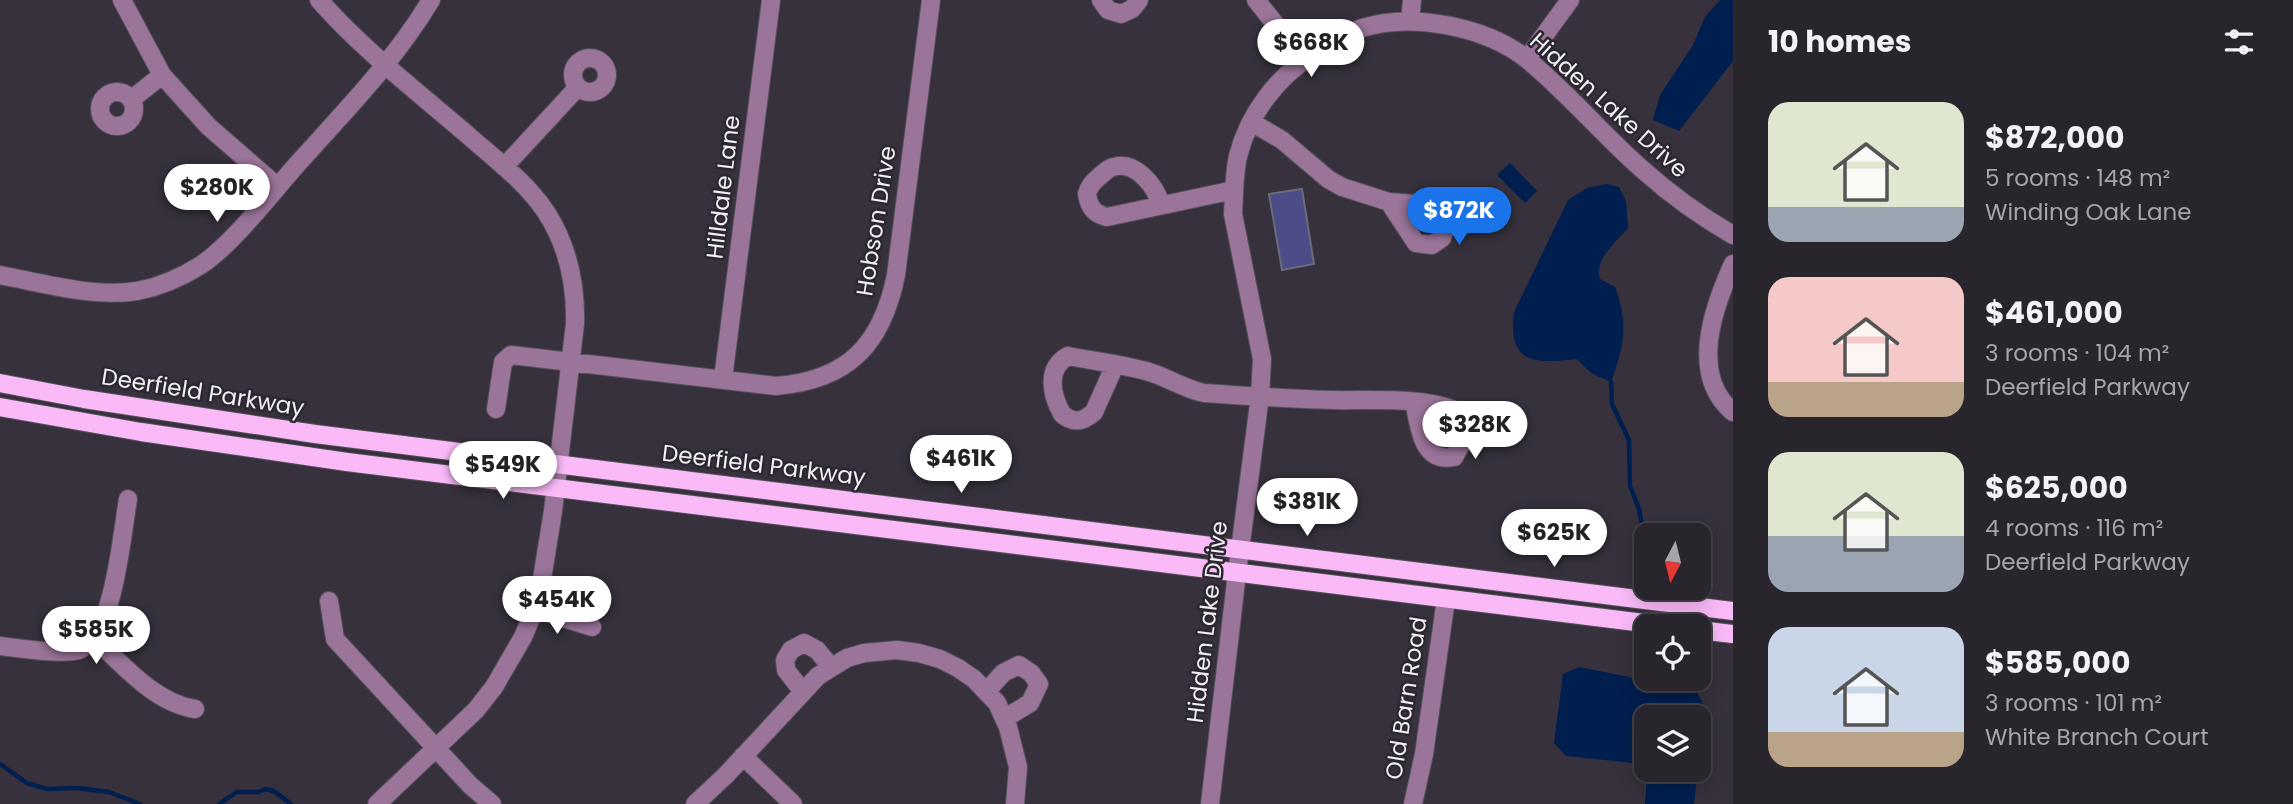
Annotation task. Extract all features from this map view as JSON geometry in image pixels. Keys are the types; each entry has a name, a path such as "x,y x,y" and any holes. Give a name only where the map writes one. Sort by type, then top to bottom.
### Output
{"main road":[{"name":"Deerfield Parkway","path":"0,383 229,421 559,465 1733,611"},
{"name":"Deerfield Parkway","path":"0,407 141,432 347,463 1634,622"},
{"path":"1711,631 1733,634"}],"street":[{"path":"122,0 162,75 208,126 278,187"},
{"path":"319,0 385,64 532,194 558,235 572,274 575,295 575,324 559,465 535,609 523,637 494,687 476,710 377,804"},
{"path":"0,275 100,292 137,291 185,274 218,251 278,187 385,64 407,37 431,0"},
{"name":"Hilldale Lane","path":"723,379 771,0"},
{"name":"Hobson Drive","path":"496,409 500,370 507,356 776,386 813,380 832,373 861,352 882,323 896,275 931,0"},
{"path":"1101,0 1108,10 1121,14 1132,9 1139,0"},
{"path":"1256,0 1304,60"},
{"path":"1410,22 1412,0"},
{"path":"1527,59 1570,0"},
{"name":"Hidden Lake Drive","path":"1210,804 1260,397 1262,359 1233,214 1234,190 1238,156 1251,122 1273,87 1304,60 1340,37 1363,28 1410,22 1468,30 1527,59 1642,170 1702,218 1733,235"},
{"path":"132,99 162,75"},
{"path":"504,167 578,87"},
{"path":"1251,122 1282,140 1328,179 1342,187 1389,202"},
{"path":"1161,205 1234,190"},
{"path":"1733,264 1713,317 1709,365 1717,394 1733,412"},
{"path":"1115,365 1149,371 1190,390 1204,393 1414,402"},
{"path":"0,646 80,650 94,638 106,618 128,499"},
{"name":"Old Barn Road","path":"1413,804 1424,754 1446,599"},
{"path":"329,601 335,639 470,785 492,804"},
{"path":"535,609 592,627"},
{"path":"94,638 148,687 177,707 195,709"},
{"path":"803,692 786,670 785,660 791,650 804,643 817,650 831,667"},
{"path":"695,804 803,692 831,667 864,653 897,650 940,659 958,668 997,703 1014,746 1018,767 1015,804"},
{"path":"986,692 1003,673 1018,665 1031,673 1039,684 1030,703 1004,719"},
{"path":"743,756 793,804"}],"water":[{"path":"1720,0 1733,0 1733,61 1679,131 1653,120 1660,95 1693,45 1705,17"},
{"path":"1510,163 1537,191 1525,203 1497,175"},
{"path":"1607,184 1619,187 1626,201 1628,228 1607,251 1599,272 1600,279 1615,287 1622,313 1622,346 1611,382 1591,373 1577,359 1548,361 1527,357 1515,342 1513,329 1514,312 1568,200 1587,188"},
{"path":"1579,667 1634,678 1634,691 1691,691 1697,693 1704,705 1634,705 1634,763 1566,756 1554,743 1563,674"},
{"path":"1647,782 1697,782 1694,804 1645,804"}],"building":[{"path":"1302,189 1314,264 1282,270 1269,194"}],"waterway":[{"path":"1611,382 1612,404 1629,440 1630,486 1641,523"},
{"path":"0,764 27,783 47,789 77,788 109,792 140,804"},
{"path":"219,804 237,792 259,792 265,789 274,791 291,804"}]}
